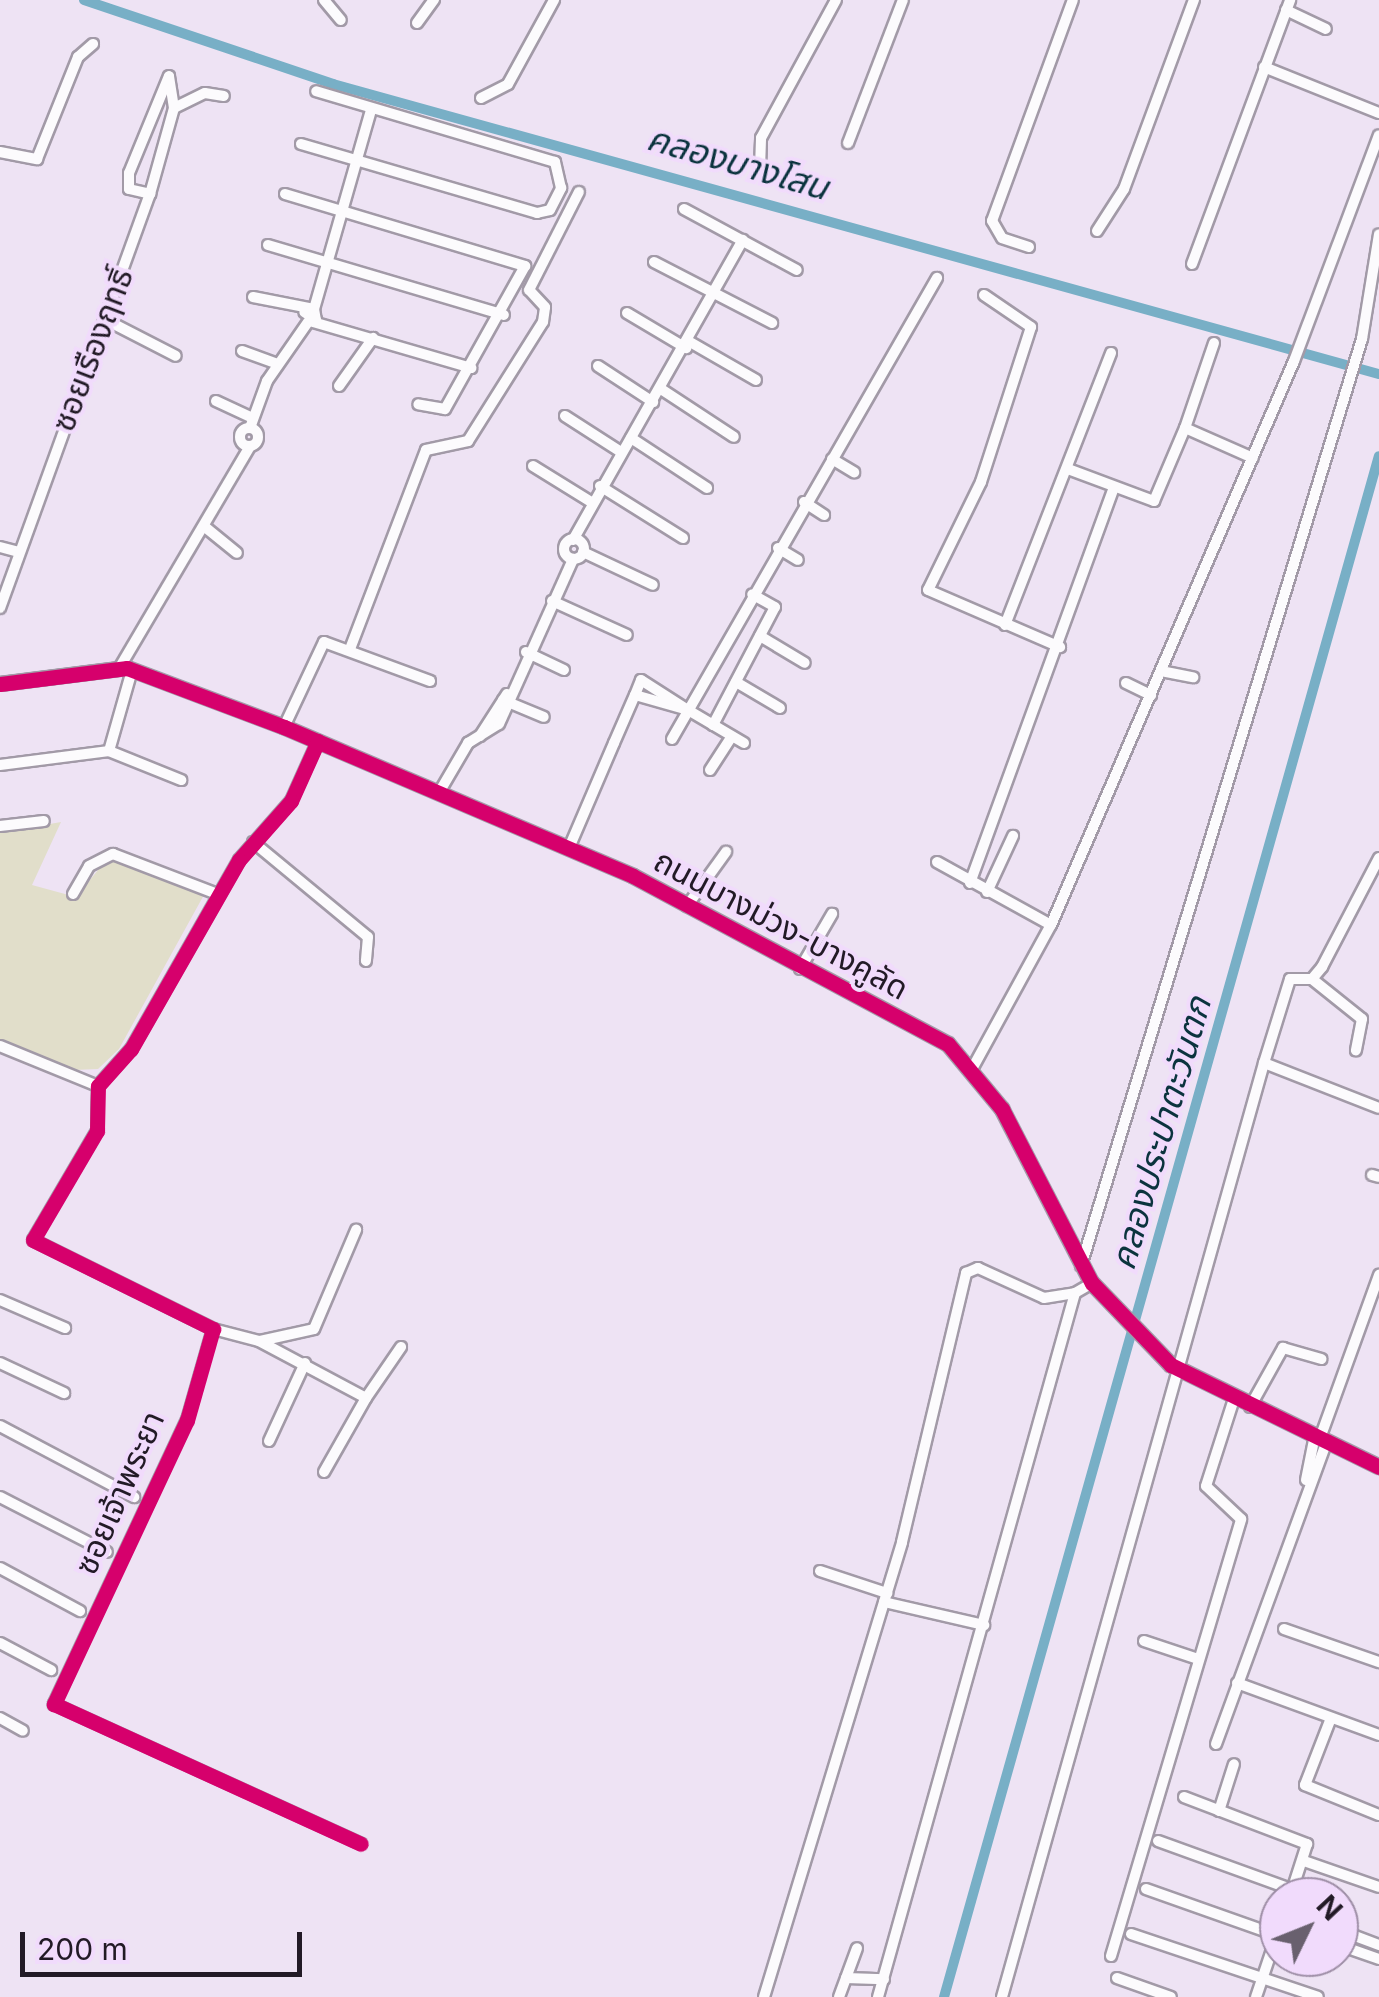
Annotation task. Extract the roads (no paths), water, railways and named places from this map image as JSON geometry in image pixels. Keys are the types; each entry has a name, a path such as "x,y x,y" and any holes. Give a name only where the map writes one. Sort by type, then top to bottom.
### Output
{"street":[{"path":"324,0 340,20"},
{"path":"417,23 434,0"},
{"path":"481,98 508,84 554,0"},
{"path":"760,168 760,138 836,0"},
{"path":"848,143 903,0"},
{"path":"1028,247 996,234 992,221 1074,0"},
{"path":"1097,231 1124,188 1194,0"},
{"path":"1192,264 1288,5 1326,29"},
{"path":"0,152 37,159 78,58 93,44"},
{"path":"1264,67 1379,113"},
{"name":"ซอยเรืองฤทธิ์","path":"0,608 108,321 150,194 178,88 170,76 160,82 128,173 129,188 150,194"},
{"path":"301,144 537,212 550,210 560,188 556,162 316,91"},
{"path":"174,108 205,93 224,96"},
{"path":"109,751 126,669 250,446 240,439 277,364 310,316 371,110"},
{"path":"972,1069 1052,925 1294,362 1379,135"},
{"path":"350,650 426,450 468,442 542,322 546,307 529,290 578,192"},
{"path":"285,194 522,263 526,275 442,412 418,404"},
{"path":"684,209 798,270"},
{"path":"1081,1267 1362,339 1379,234"},
{"path":"440,791 506,698 552,600 578,556 573,540 591,502 688,345 743,240"},
{"path":"268,245 504,315"},
{"path":"654,262 772,322"},
{"path":"672,740 804,502 832,458 853,438 938,278"},
{"path":"984,296 1031,327 981,482 928,590 1060,647"},
{"path":"253,297 471,368"},
{"path":"627,313 756,380"},
{"path":"108,321 176,356"},
{"path":"339,386 373,338"},
{"path":"1068,469 1154,501 1214,343"},
{"path":"242,350 277,364"},
{"path":"1006,626 1110,353"},
{"path":"598,366 653,402"},
{"path":"661,389 734,437"},
{"path":"216,401 250,423"},
{"path":"566,416 622,452"},
{"path":"1184,428 1253,458"},
{"path":"630,438 707,488"},
{"path":"832,458 854,472"},
{"path":"533,466 591,502"},
{"path":"600,486 683,538"},
{"path":"970,883 1060,647 1114,488"},
{"path":"804,502 824,515"},
{"path":"205,527 237,554"},
{"path":"0,547 19,552"},
{"path":"778,548 798,560"},
{"path":"578,556 653,585"},
{"path":"713,725 776,607 752,594"},
{"path":"552,600 627,635"},
{"path":"760,636 805,663"},
{"path":"284,726 318,644 350,650 430,681"},
{"path":"526,652 564,670"},
{"name":"ถนนบางม่วง-บางคูลัด","path":"0,684 126,669 284,726 569,848 948,1044 972,1069 1081,1267 1096,1288 1174,1367 1320,1442 1379,1467"},
{"path":"1161,670 1193,676"},
{"path":"569,848 641,680 744,742"},
{"path":"736,682 780,708"},
{"path":"1126,684 1151,695"},
{"path":"635,695 688,710"},
{"path":"506,698 544,717"},
{"path":"710,770 732,736"},
{"path":"318,741 291,800 253,842 217,894 131,1050 98,1086 97,1131 34,1244 214,1329 259,1341 366,1398"},
{"path":"0,764 109,751 180,780"},
{"path":"0,826 44,820"},
{"path":"987,892 1013,836"},
{"path":"253,842 368,938 366,961"},
{"path":"687,906 726,852"},
{"path":"73,894 89,866 113,854 217,894"},
{"path":"1312,979 1379,858"},
{"path":"937,862 1052,925"},
{"path":"800,969 832,914"},
{"path":"1002,1997 1174,1367 1290,979 1312,979 1362,1019 1356,1050"},
{"path":"0,1046 98,1086"},
{"path":"1264,1063 1377,1102"},
{"path":"259,1341 314,1329 356,1230"},
{"path":"764,1997 885,1598 968,1270 1044,1298 1096,1288"},
{"path":"1216,1744 1379,1275"},
{"path":"878,1997 1075,1293"},
{"path":"0,1300 65,1328"},
{"name":"ซอยเจ้าพระยา","path":"214,1329 187,1420 54,1704 361,1844"},
{"path":"324,1472 366,1398 402,1347"},
{"path":"1250,1406 1282,1348 1321,1359"},
{"path":"0,1363 64,1393"},
{"path":"269,1440 305,1364"},
{"path":"1112,1956 1241,1519 1206,1486 1234,1399"},
{"path":"0,1426 134,1496"},
{"path":"0,1497 106,1552"},
{"path":"0,1568 80,1611"},
{"path":"820,1571 885,1598 984,1625"},
{"path":"1284,1629 1379,1662"},
{"path":"1144,1641 1198,1659"},
{"path":"0,1643 52,1670"},
{"path":"1238,1682 1379,1734"},
{"path":"0,1718 22,1731"},
{"path":"1331,1718 1305,1785 1379,1816"},
{"path":"1219,1811 1234,1764"},
{"path":"1184,1798 1306,1843 1298,1877"},
{"path":"1158,1842 1259,1881"},
{"path":"1304,1862 1379,1887"},
{"path":"1146,1889 1259,1926"},
{"path":"1131,1934 1318,1997"},
{"path":"1359,1938 1379,1945"},
{"path":"1362,1953 1367,1941"},
{"path":"839,1997 857,1948"},
{"path":"1359,1952 1379,1959"},
{"path":"846,1978 884,1979"},
{"path":"1117,1978 1171,1997"},
{"path":"1256,1997 1262,1979"}],"waterway":[{"name":"คลองบางโสน","path":"84,0 333,84 1379,374"},
{"name":"คลองประปาตะวันตก","path":"944,1997 1379,456"}]}
